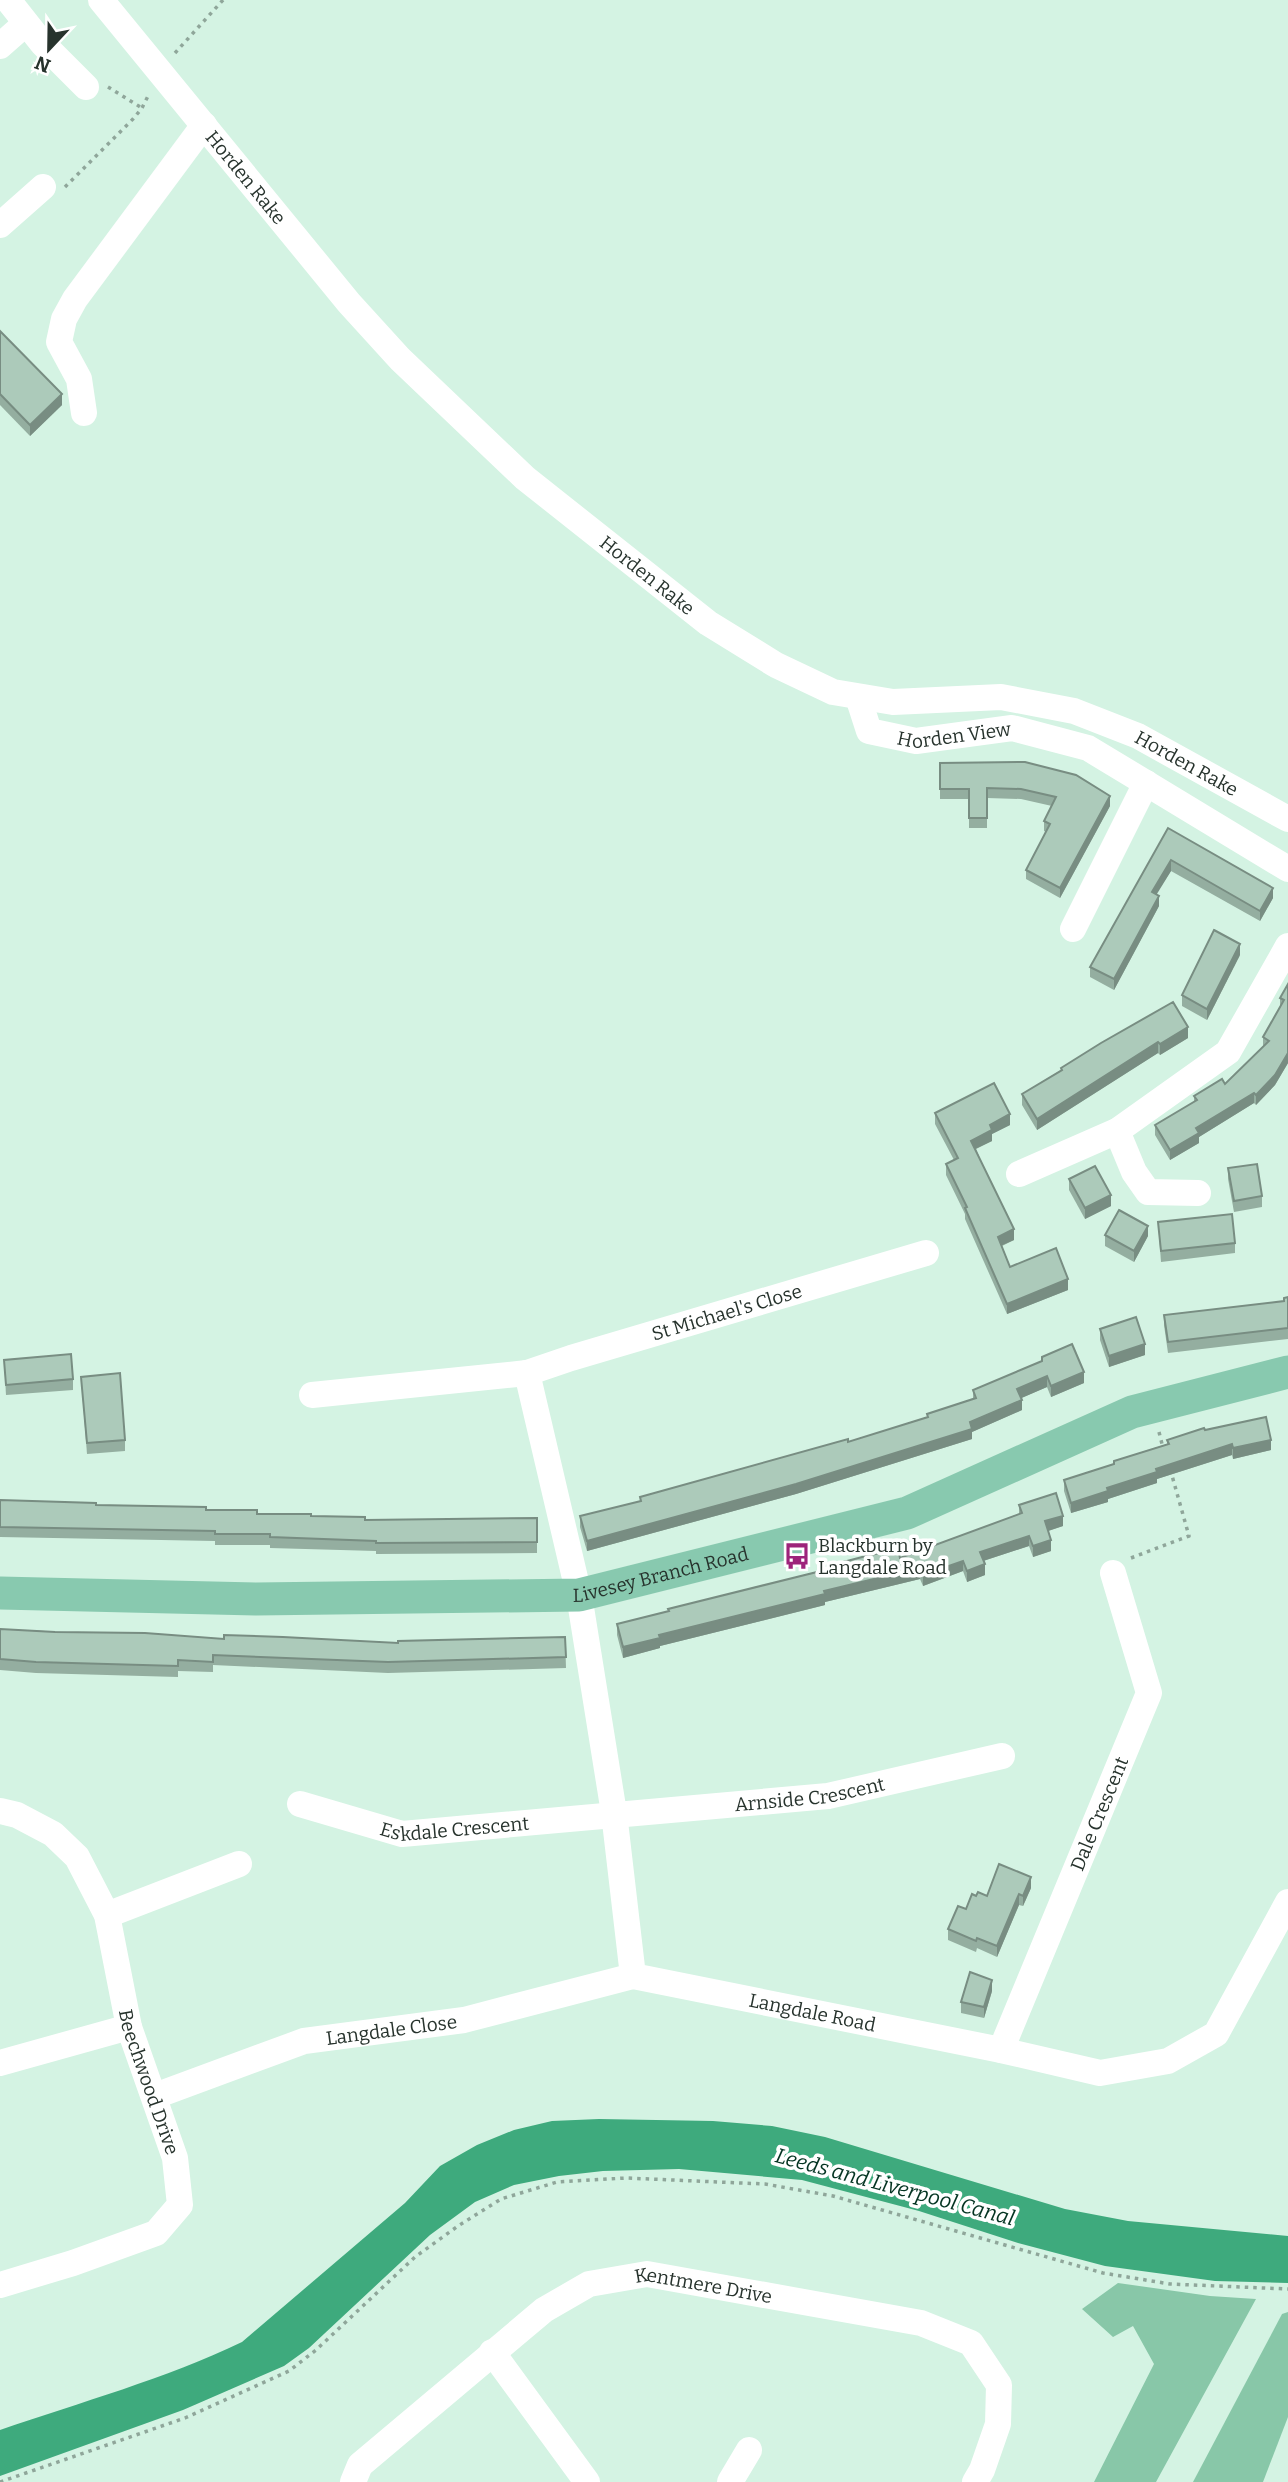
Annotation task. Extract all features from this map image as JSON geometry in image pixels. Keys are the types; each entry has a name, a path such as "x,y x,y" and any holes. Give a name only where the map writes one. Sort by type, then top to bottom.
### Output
{"main road":[{"name":"Livesey Branch Road","path":"0,1593 256,1599 579,1595 907,1513 1132,1412 1288,1372"}],"street":[{"path":"8,0 25,24 86,88"},
{"name":"Horden Rake","path":"101,0 349,303 400,359 525,478 708,623 807,681 833,692 893,702 1001,697 1074,711 1138,736 1288,819"},
{"path":"0,46 25,24"},
{"path":"84,413 79,379 59,342 64,318 204,125"},
{"path":"5,220 50,191"},
{"name":"Horden View","path":"858,697 869,730 916,741 1012,728 1088,748 1288,869"},
{"path":"1073,929 1146,783"},
{"path":"1019,1174 1117,1131 1228,1052 1288,946"},
{"path":"1117,1131 1134,1172 1148,1192 1198,1193"},
{"name":"St Michael's Close","path":"312,1395 527,1373 926,1253"},
{"path":"527,1373 579,1595 614,1813 633,1976"},
{"name":"Dale Crescent","path":"1001,2050 1149,1693 1113,1573"},
{"name":"Arnside Crescent","path":"614,1813 828,1796 1002,1755"},
{"name":"Eskdale Crescent","path":"300,1804 402,1834 614,1813"},
{"name":"Beechwood Drive","path":"0,1811 17,1815 53,1834 77,1857 107,1915 129,2027 175,2158 180,2205 156,2233 73,2263 0,2285"},
{"path":"107,1915 239,1864"},
{"name":"Langdale Road","path":"633,1976 1001,2050 1100,2073 1168,2061 1216,2034 1288,1902"},
{"name":"Langdale Close","path":"155,2096 304,2041 464,2020 633,1976"},
{"path":"0,2063 129,2027"},
{"name":"Kentmere Drive","path":"353,2482 360,2465 544,2310 589,2284 647,2274 921,2323 971,2343 999,2385 998,2424 975,2482"},
{"path":"492,2352 587,2482"},
{"path":"730,2482 749,2450"}],"path":[{"path":"50,191 142,108 160,71 223,0"},
{"path":"1156,1424 1164,1449"},
{"path":"1113,1573 1110,1566 1189,1535 1167,1461"}],"shaded area":[{"path":"1118,2283 1210,2296 1256,2299 1156,2482 1094,2482 1154,2364 1133,2326 1113,2337 1082,2309"},
{"path":"1288,2312 1288,2417 1263,2482 1193,2482 1282,2314"}],"water":[{"name":"Leeds and Liverpool Canal","path":"552,2121 713,2121 772,2126 825,2137 1065,2209 1128,2221 1288,2236 1288,2283 1215,2281 1105,2266 1018,2243 919,2211 802,2180 679,2169 603,2171 559,2176 514,2185 475,2202 430,2235 309,2348 284,2366 183,2410 0,2476 0,2430 153,2379 242,2342 405,2203 440,2166 477,2145 514,2130"}],"building":[{"path":"0,331 62,394 30,425 0,394"},
{"path":"1025,762 1076,775 1110,796 1060,888 1026,870 1050,824 1044,821 1056,797 1021,789 987,788 987,818 969,818 969,789 940,789 940,763"},
{"path":"1168,828 1273,888 1260,911 1171,860 1152,892 1159,896 1114,979 1090,967"},
{"path":"1214,930 1240,944 1207,1009 1182,995"},
{"path":"1288,984 1288,1053 1275,1075 1256,1095 1254,1093 1196,1128 1199,1133 1170,1150 1155,1125 1197,1100 1194,1096 1222,1079 1225,1084 1269,1041 1263,1037 1284,1000 1280,998"},
{"path":"1173,1002 1188,1027 1160,1044 1158,1042 1037,1119 1022,1094 1101,1043"},
{"path":"994,1083 1010,1114 990,1125 992,1130 971,1141 1014,1229 998,1237 1010,1267 1056,1248 1068,1279 1007,1304 946,1164 958,1158 935,1113"},
{"path":"1257,1164 1262,1196 1234,1201 1228,1168"},
{"path":"1095,1166 1111,1195 1085,1208 1069,1179"},
{"path":"1119,1210 1148,1226 1134,1251 1105,1235"},
{"path":"1232,1214 1235,1243 1161,1251 1158,1222"},
{"path":"1288,1297 1288,1328 1168,1342 1164,1315 1284,1301 1284,1298"},
{"path":"1136,1317 1145,1344 1109,1356 1100,1329"},
{"path":"1072,1344 1084,1372 1051,1386 1047,1376 1017,1389 1022,1400 970,1422 972,1429 796,1484 587,1541 580,1516 641,1501 640,1497 848,1439 848,1442 928,1417 927,1414 976,1398 973,1390 1042,1361 1042,1357"},
{"path":"71,1354 73,1379 6,1385 4,1360"},
{"path":"120,1373 125,1440 87,1443 81,1377"},
{"path":"1266,1417 1271,1440 1233,1448 1232,1444 1156,1469 1157,1472 1071,1503 1064,1480 1169,1444 1167,1440 1204,1428 1205,1430"},
{"path":"1056,1493 1063,1516 1045,1521 1051,1540 1033,1546 1029,1536 980,1552 985,1564 967,1571 963,1561 923,1575 920,1568 824,1591 825,1594 659,1635 660,1638 623,1647 617,1624 829,1569 828,1566 866,1556 898,1549 900,1558 1022,1513 1019,1505"},
{"path":"0,1500 206,1507 206,1510 257,1510 257,1514 365,1517 365,1520 537,1518 537,1542 376,1543 270,1537 270,1534 215,1534 215,1531 0,1527"},
{"path":"0,1629 145,1633 224,1639 224,1635 398,1643 565,1637 566,1657 388,1662 213,1655 213,1662 178,1660 178,1666 36,1662 0,1659"},
{"path":"999,1864 1031,1877 1023,1896 1019,1894 997,1946 977,1938 976,1941 948,1929 958,1906 966,1909 972,1894 976,1896 978,1892 987,1896"},
{"path":"970,1972 992,1980 984,2007 961,2002"}],"place":[{"name":"Blackburn by Langdale Road","path":"797,1556"}]}
